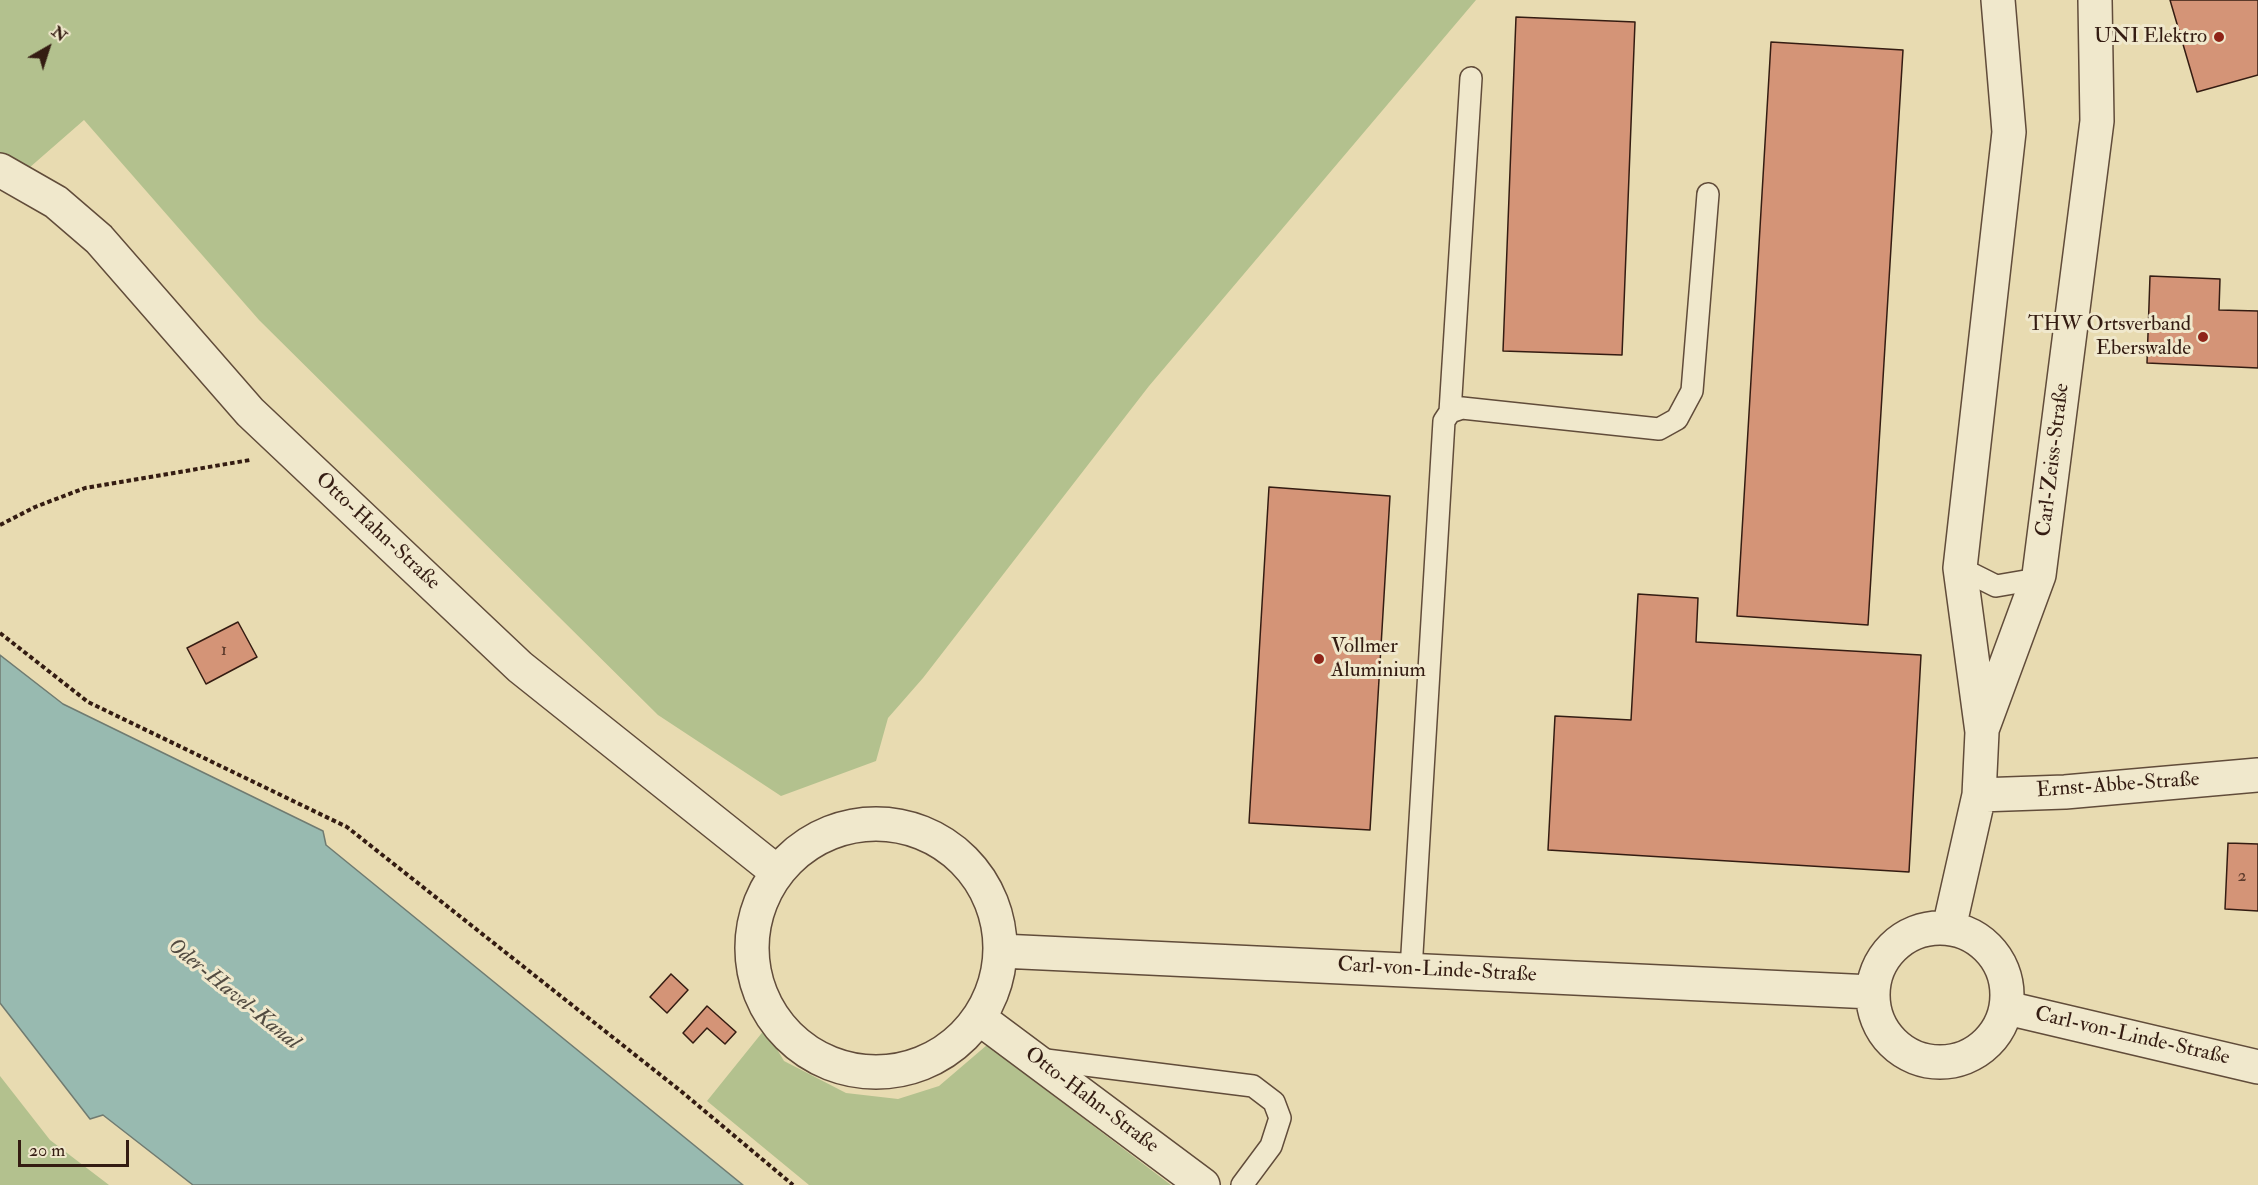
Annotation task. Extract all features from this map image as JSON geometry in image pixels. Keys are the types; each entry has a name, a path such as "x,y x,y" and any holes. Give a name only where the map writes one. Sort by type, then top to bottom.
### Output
{"street":[{"name":"Carl-Zeiss-Straße","path":"1949,928 1979,795 1982,732 1960,568 2009,132 1998,0"},
{"name":"Carl-Zeiss-Straße","path":"1982,732 2037,579 2097,121 2095,0"},
{"name":"Otto-Hahn-Straße","path":"0,170 56,202 99,239 263,425 520,667 777,872"},
{"name":"Ernst-Abbe-Straße","path":"1979,795 2065,792 2258,775"},
{"path":"879,823 917,830 952,849 979,877 996,912 1001,951 995,986 979,1018 952,1047 917,1065 878,1072 839,1067 804,1048 775,1021 758,985 752,946 758,907 777,872 806,845 841,828 879,823"},
{"name":"Carl-von-Linde-Straße","path":"1949,928 1966,933 1980,941 1996,958 2002,970 2007,1008 2000,1027 1986,1046 1962,1060 1932,1063 1912,1058 1885,1036 1875,1015 1872,992 1877,970 1884,957 1901,940 1926,929 1949,928"},
{"name":"Carl-von-Linde-Straße","path":"1001,951 1872,992"},
{"name":"Carl-von-Linde-Straße","path":"2007,1008 2258,1067"},
{"name":"Otto-Hahn-Straße","path":"979,1018 1203,1185"}],"lane":[{"path":"1411,970 1444,420 1450,412 1471,78"},
{"path":"1450,412 1462,408 1659,429 1677,419 1692,391 1708,194"},
{"path":"1960,568 1996,586 2037,579"},
{"path":"1033,1058 1253,1086 1274,1102 1280,1118 1271,1146 1242,1185"}],"path":[{"path":"0,525 35,507 85,488 263,458 263,425"},
{"path":"0,633 88,702 347,827 682,1092 793,1185"}],"green space":[{"path":"0,0 1476,0 1149,386 923,678 888,718 876,761 781,796 658,715 259,320 84,120 29,168 0,153"},
{"path":"765,1029 784,1061 846,1093 898,1099 939,1086 987,1045 1171,1185 809,1185 707,1101"},
{"path":"0,1076 50,1140 109,1185 0,1185"}],"water":[{"name":"Oder-Havel-Kanal","path":"0,655 63,704 323,831 326,845 743,1185 193,1185 103,1115 90,1119 0,1003"}],"building":[{"name":"UNI Elektro","path":"2170,0 2258,0 2258,75 2197,92"},
{"path":"1516,17 1635,22 1622,355 1503,351"},
{"path":"1771,42 1903,50 1868,625 1737,616"},
{"name":"THW Ortsverband Eberswalde","path":"2150,276 2220,279 2219,310 2258,311 2258,368 2147,363"},
{"name":"Vollmer Aluminium","path":"1269,487 1390,496 1370,830 1249,823"},
{"path":"1638,594 1698,598 1696,642 1921,655 1909,872 1548,850 1555,716 1631,720"},
{"path":"238,622 257,657 206,684 187,648"},
{"path":"2228,843 2258,844 2258,911 2225,909"},
{"path":"671,974 688,990 667,1013 650,997"},
{"path":"707,1006 736,1032 725,1044 707,1028 693,1043 683,1033"}],"place":[{"name":"UNI Elektro","path":"2219,37"},
{"name":"THW Ortsverband Eberswalde","path":"2203,337"},
{"name":"Vollmer Aluminium","path":"1319,659"}]}
